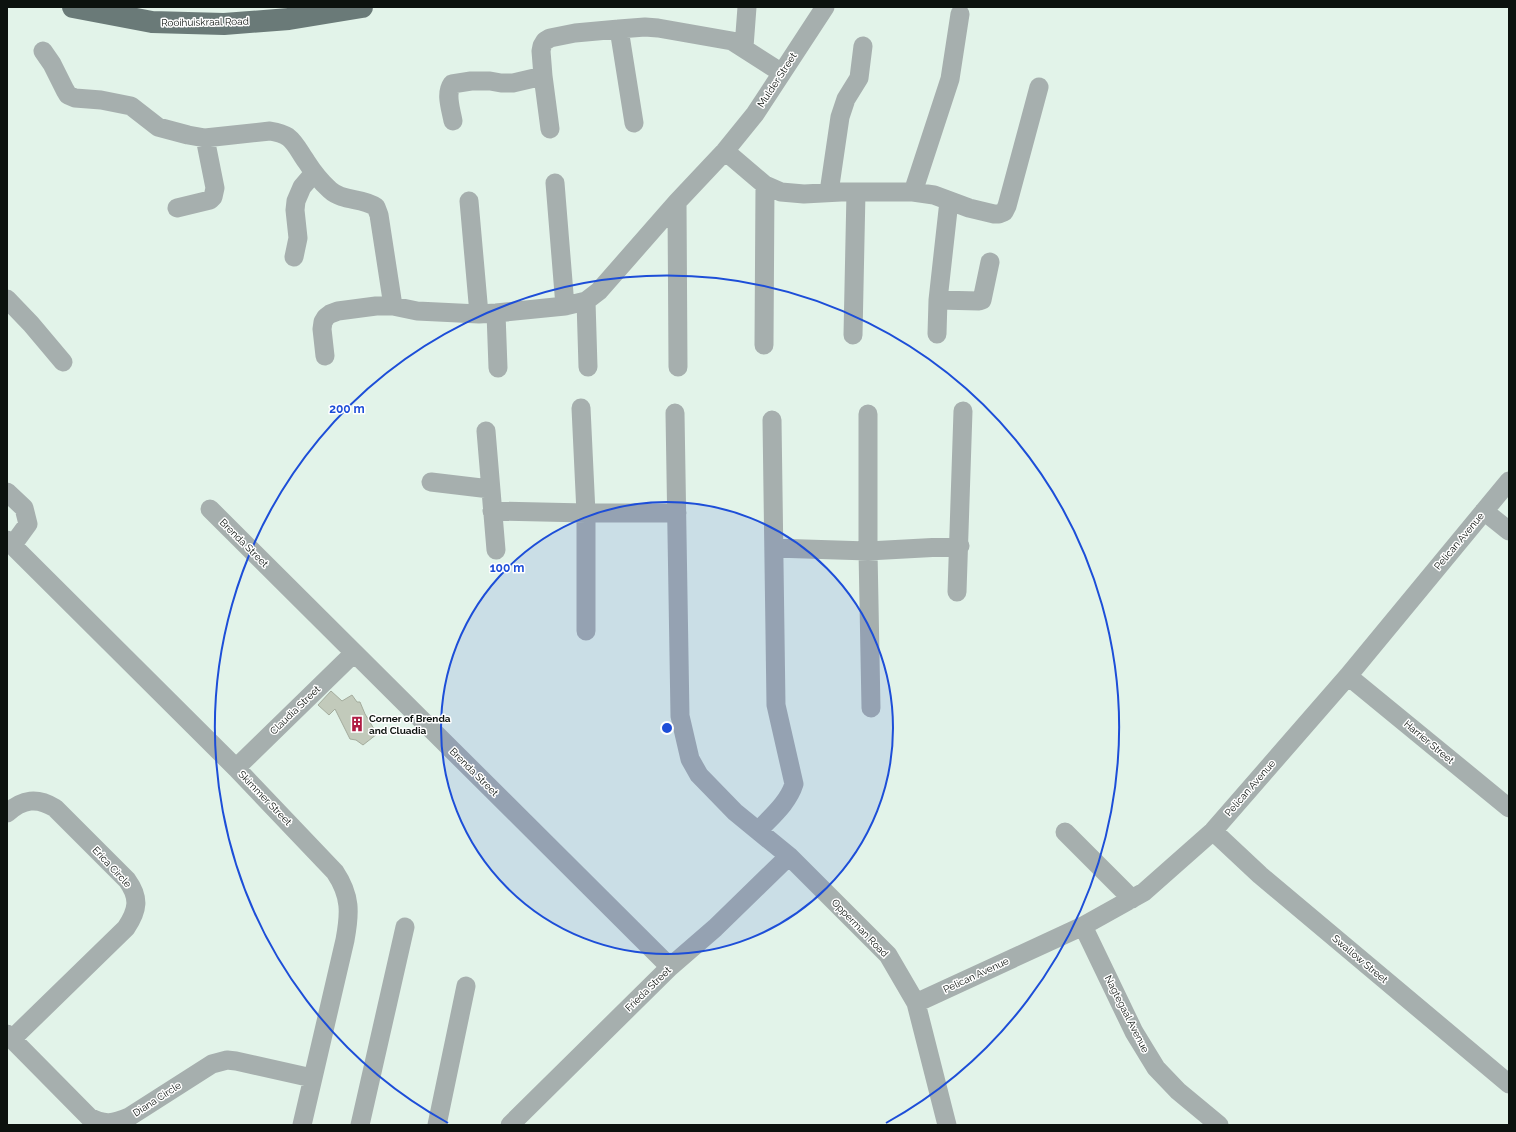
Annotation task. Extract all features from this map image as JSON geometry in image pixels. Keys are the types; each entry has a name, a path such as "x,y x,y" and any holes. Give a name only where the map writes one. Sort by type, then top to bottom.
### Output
{"main road":[{"name":"Rooihuiskraal Road","path":"73,7 152,22 224,24 289,19 362,7"}],"street":[{"path":"744,47 747,7"},
{"name":"Mulder Street","path":"586,301 599,290 725,151 756,114 825,7"},
{"path":"913,192 950,79 960,14"},
{"path":"550,129 541,51 545,41 550,38 575,33 645,27 658,28 732,41 744,47 782,73"},
{"path":"619,29 634,123"},
{"path":"829,192 840,117 846,99 859,78 863,46"},
{"path":"43,51 52,64 64,90 68,95 75,98 101,100 131,106 158,127 188,135 205,138 270,131 278,132 289,137 314,173 331,191 338,196 365,201 376,207 379,215 392,306"},
{"path":"453,121 448,94 449,88 452,84 471,81 514,83 543,76"},
{"path":"725,151 765,185 781,192 804,194 829,192 913,192 934,195 969,208 999,214 1004,212 1010,196 1039,88"},
{"path":"177,208 210,200 213,197 214,183 205,138"},
{"path":"294,257 298,238 295,210 296,201 302,187 314,173"},
{"path":"555,183 565,306"},
{"path":"764,345 765,185"},
{"path":"853,335 856,192"},
{"path":"468,201 487,314 498,368"},
{"path":"937,334 938,300 949,201"},
{"path":"678,202 678,367"},
{"path":"938,300 982,300 990,262"},
{"path":"7,299 32,324 63,362"},
{"path":"324,356 322,329 326,317 338,311 376,306 392,306 417,311 487,314 565,306 586,301 588,367"},
{"path":"581,408 586,513 586,631"},
{"path":"957,592 960,546 963,410"},
{"name":"Opperman Road","path":"674,413 680,716 686,746 692,765 699,775 735,812 790,856 888,955 916,1003 947,1125"},
{"path":"868,414 870,708"},
{"path":"759,830 786,800 791,793 794,784 776,705 772,420"},
{"path":"486,431 496,550"},
{"name":"Pelican Avenue","path":"916,1003 1083,926 1144,892 1213,830 1348,676 1509,481"},
{"path":"431,482 490,489"},
{"path":"7,492 24,508 28,524 10,543"},
{"name":"Brenda Street","path":"210,509 670,967"},
{"path":"492,511 677,513"},
{"path":"1484,511 1509,531"},
{"name":"Skimmer Street","path":"10,543 236,768 335,872 342,882 348,900 346,940 302,1125"},
{"path":"774,548 868,551 960,546"},
{"name":"Claudia Street","path":"236,768 354,653"},
{"name":"Harrier Street","path":"1348,676 1509,808"},
{"name":"Erica Circle","path":"7,813 14,807 32,800 45,802 55,808 127,880 132,887 136,902 134,916 126,928 10,1037"},
{"name":"Swallow Street","path":"1213,830 1260,876 1509,1084"},
{"path":"1065,832 1132,899"},
{"name":"Frieda Street","path":"510,1125 670,967 715,928 790,856"},
{"name":"Nagtegaal Avenue","path":"1083,926 1134,1032 1156,1068 1178,1091 1219,1125"},
{"path":"360,1125 405,927"},
{"path":"437,1125 466,986"},
{"name":"Diana Circle","path":"10,1037 89,1117 100,1122 119,1122 129,1117 212,1064 218,1062 236,1061 312,1078"}],"building":[{"name":"Corner of Brenda and Cluadia","path":"331,691 342,701 352,695 357,702 360,702 365,714 377,734 363,745 356,740 350,739 335,709 329,715 318,705"}],"place":[{"name":"Corner of Brenda and Cluadia","path":"357,724"}]}
